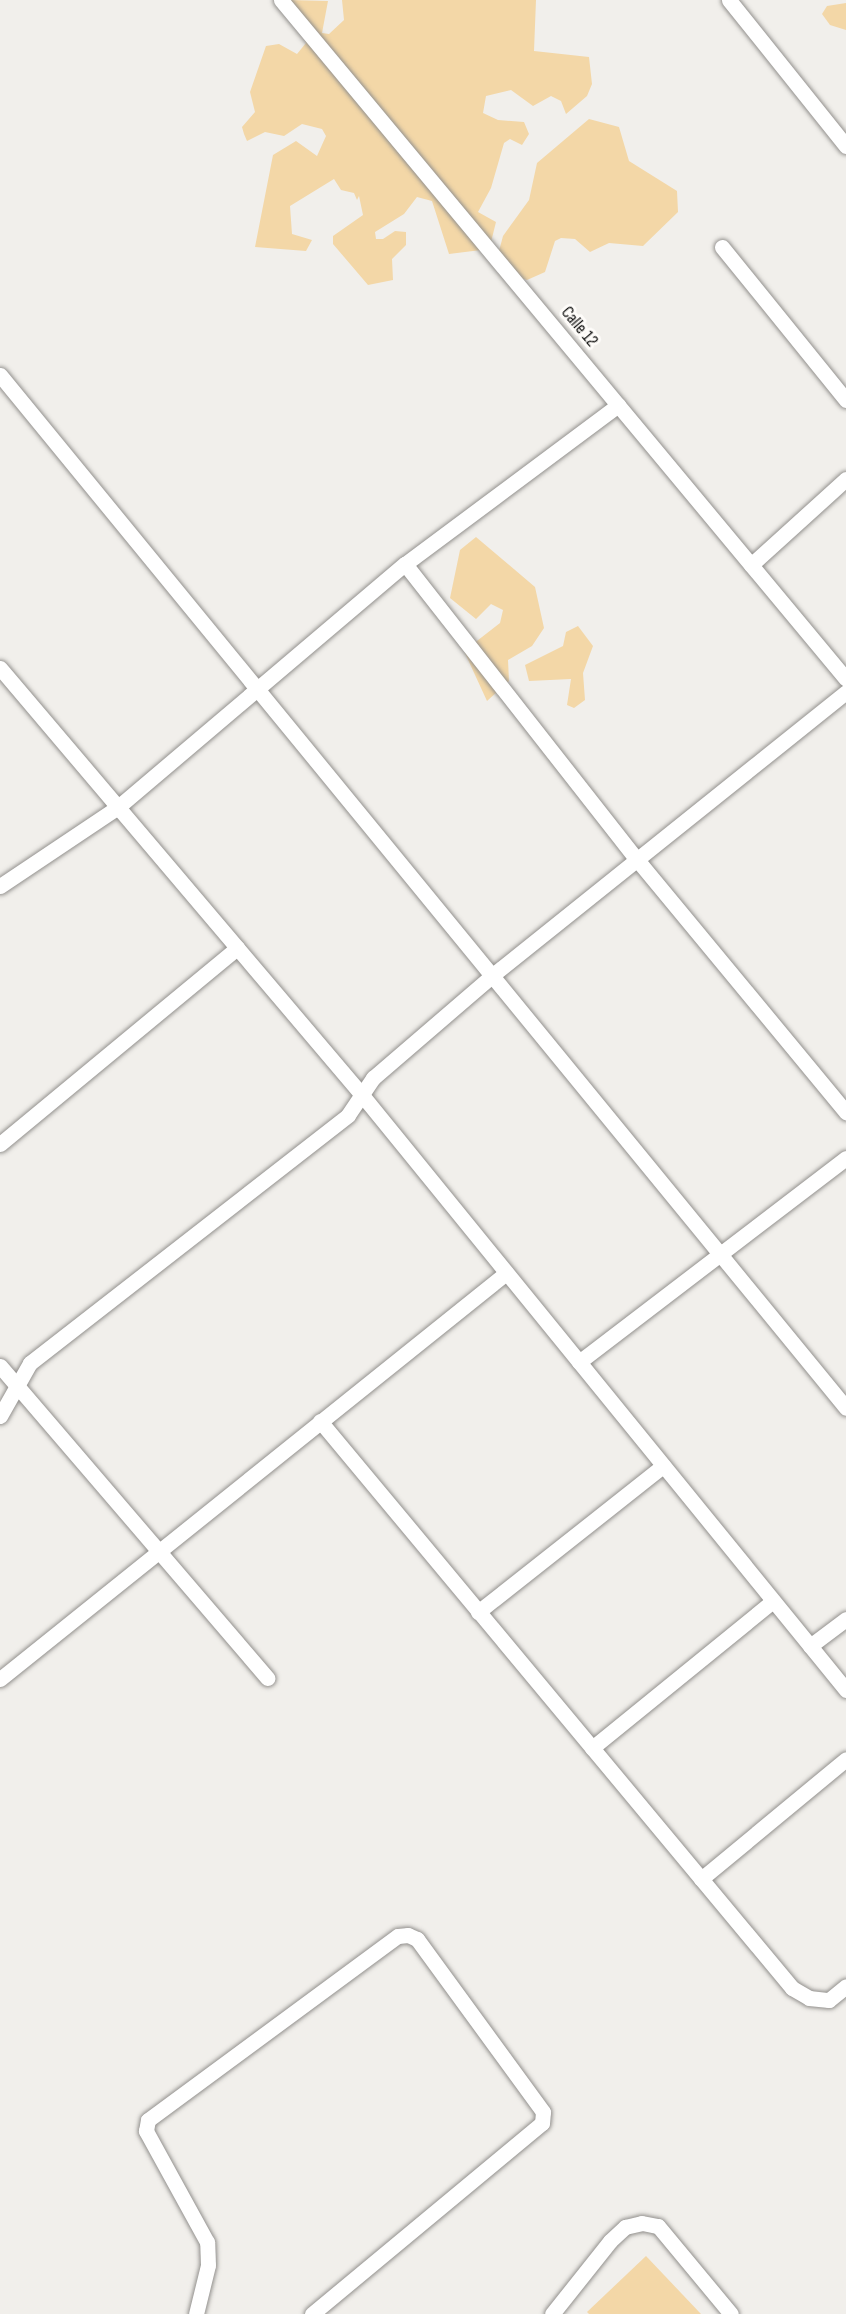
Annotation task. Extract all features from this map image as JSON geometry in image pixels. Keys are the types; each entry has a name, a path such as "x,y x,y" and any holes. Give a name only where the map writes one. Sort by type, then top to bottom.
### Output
{"street":[{"name":"Calle 12","path":"281,0 846,679"},
{"path":"729,0 846,146"},
{"path":"722,247 846,400"},
{"path":"0,375 494,974 846,1408"},
{"path":"0,886 118,807 256,685 405,564 618,405"},
{"path":"751,565 846,478"},
{"path":"405,564 639,862 846,1112"},
{"path":"0,668 362,1095 846,1690"},
{"path":"0,1416 30,1363 348,1115 373,1078 494,974 639,862 846,692"},
{"path":"0,1144 237,948"},
{"path":"579,1362 719,1252 846,1158"},
{"path":"0,1679 506,1273"},
{"path":"0,1366 162,1550 267,1678"},
{"path":"320,1421 792,1988 809,1998 829,2000 846,1986"},
{"path":"478,1612 663,1466"},
{"path":"592,1748 773,1601"},
{"path":"810,1646 846,1619"},
{"path":"701,1878 846,1759"},
{"path":"196,2314 208,2265 207,2242 146,2131 148,2120 388,1943 408,1935 417,1940 543,2112 542,2123 312,2314"},
{"path":"552,2314 610,2241 626,2227 642,2223 658,2226 731,2314"}],"shaded area":[{"path":"289,0 328,1 322,33 329,34 344,20 342,0 536,0 534,51 589,57 592,84 587,96 566,114 561,101 551,96 533,106 511,90 486,96 483,113 498,120 524,122 529,134 522,145 510,139 504,143 491,188 478,212 496,222 491,242 481,250 449,254 432,201 417,197 404,214 375,232 376,239 383,239 395,231 406,232 406,245 392,259 393,280 368,285 333,244 333,236 363,215 359,196 357,200 354,193 341,190 334,179 290,206 292,234 312,240 306,251 255,247 273,155 296,141 317,156 326,136 322,129 302,124 284,136 265,132 247,141 242,127 255,112 250,92 266,46 279,44 297,54 306,43"},
{"path":"846,3 846,30 830,25 822,14 827,6"},
{"path":"589,119 619,127 629,161 677,191 678,212 643,246 609,243 590,252 575,239 561,238 555,241 545,272 527,280 514,276 498,255 503,236 529,200 537,163"},
{"path":"476,537 535,587 544,628 532,646 508,660 509,681 487,701 464,651 500,623 503,610 491,604 476,619 450,598 460,550"},
{"path":"578,626 593,646 583,673 585,700 574,708 567,705 571,679 529,681 525,665 563,646 566,632"},
{"path":"646,2256 701,2314 589,2314 587,2312"}]}
